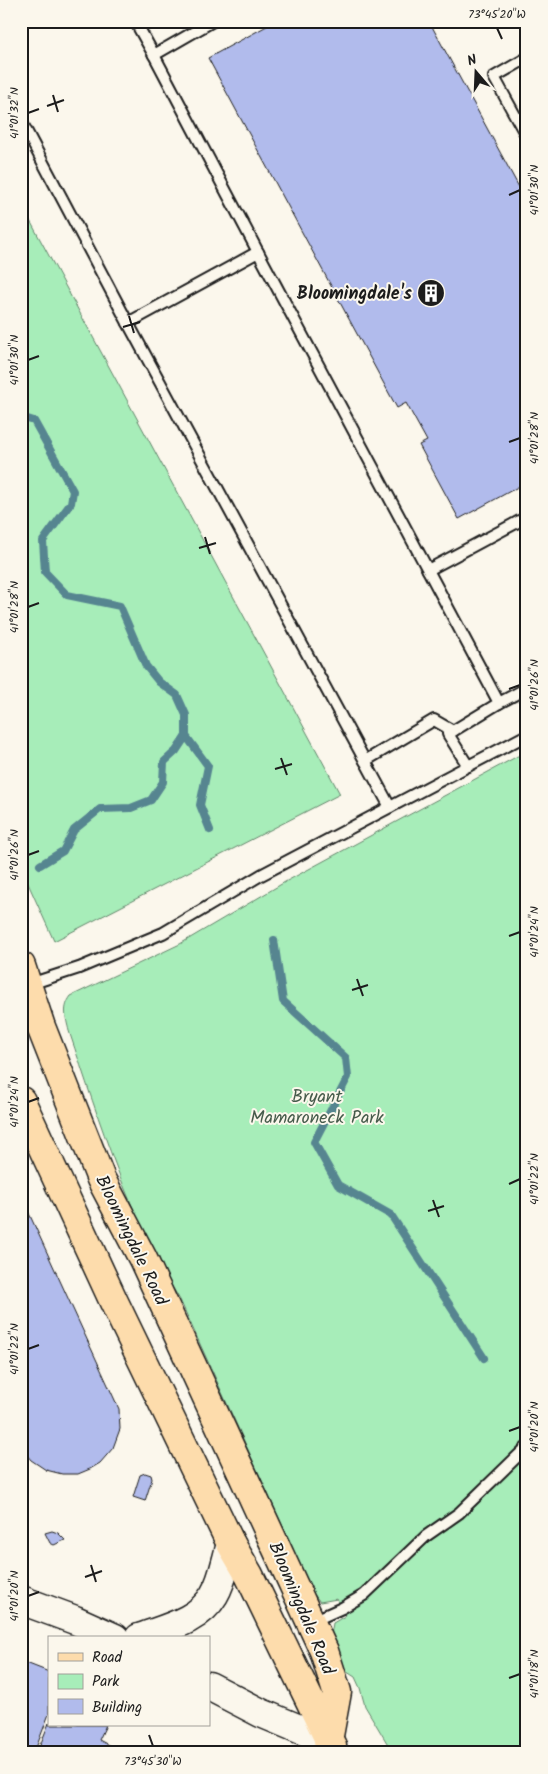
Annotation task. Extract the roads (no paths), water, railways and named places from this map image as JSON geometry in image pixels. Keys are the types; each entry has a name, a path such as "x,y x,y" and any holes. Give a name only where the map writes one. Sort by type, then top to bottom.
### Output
{"main road":[{"name":"Bloomingdale Road","path":"23,979 101,1179 143,1259 324,1651 337,1692 332,1747"},
{"name":"Bloomingdale Road","path":"21,1101 114,1302 332,1747"},
{"path":"145,1636 179,1624 205,1608 215,1594 231,1544"},
{"path":"21,1600 75,1620 111,1636"},
{"path":"210,1687 332,1747"}],"lane":[{"path":"135,21 499,703"},
{"path":"154,55 213,21"},
{"path":"527,58 494,77 527,138"},
{"path":"21,121 390,807"},
{"path":"128,323 258,252"},
{"path":"428,570 527,517"},
{"path":"468,766 448,734 527,688"},
{"path":"365,761 434,720 453,731"},
{"path":"23,979 79,968 162,933 261,875 527,735"},
{"path":"312,1622 364,1595 426,1536 459,1513 527,1447"}],"waterway":[{"path":"21,417 34,421 73,491 71,503 43,541 45,572 67,595 120,606 146,666 159,682 177,695 186,715 186,736 176,751 164,762 163,782 151,800 131,808 100,809 74,830 63,851 40,865"},
{"path":"186,736 208,766 200,805 210,830"},
{"path":"274,940 283,1001 346,1058 348,1077 314,1142 338,1185 391,1215 484,1358"}],"place":[{"name":"Bloomingdale's","path":"431,293"}],"park label":[{"name":"Bryant Mamaroneck Park","path":"317,1106"}]}
